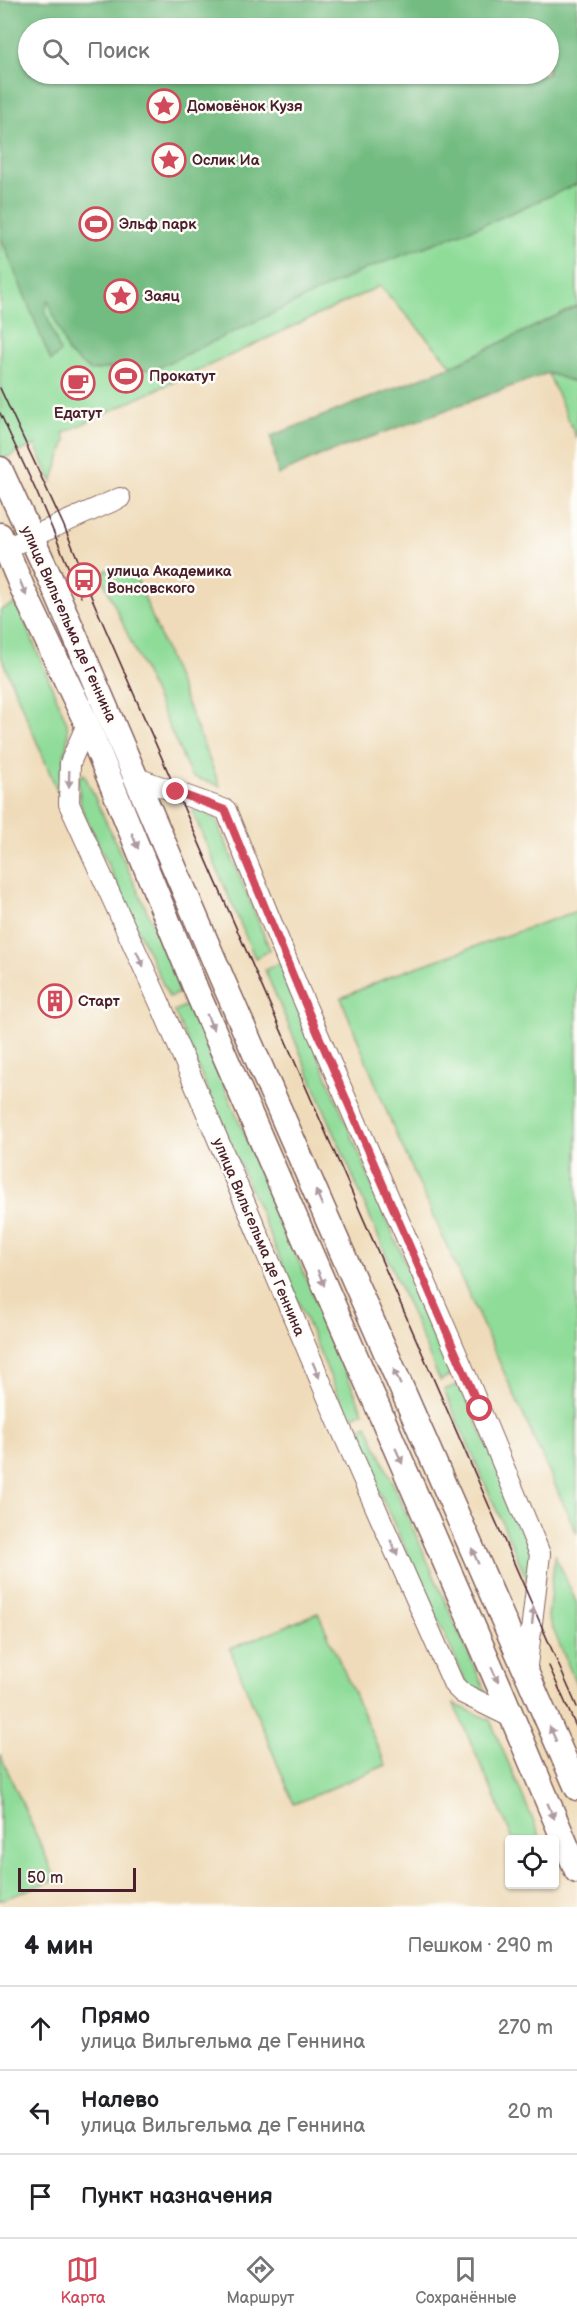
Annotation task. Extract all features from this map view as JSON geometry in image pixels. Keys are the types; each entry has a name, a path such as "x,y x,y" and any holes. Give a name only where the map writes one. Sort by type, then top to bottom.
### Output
{"main road":[{"name":"улица Вильгельма де Геннина","path":"0,469 577,1788"},
{"name":"улица Вильгельма де Геннина","path":"3,541 24,592 87,724 197,992 513,1718 577,1871"}],"street":[{"path":"3,541 32,538 120,498"},
{"name":"улица Вильгельма де Геннина","path":"87,724 70,763 69,804 162,1008 341,1429 454,1685 462,1693 513,1718"},
{"path":"137,778 225,810 540,1554 526,1674"}],"green space":[{"path":"0,0 577,0 577,306 452,366 380,286 63,433 66,440 52,482 35,445 0,460"},
{"path":"0,0 577,0 577,184 493,221 366,269 153,370 110,368 91,371 68,353 48,300 45,310 60,352 51,361 0,235"},
{"path":"577,306 577,383 548,373 319,456 278,475 271,436 452,366"},
{"path":"548,373 577,383 577,439"},
{"path":"108,569 137,579 220,786 191,776 101,575"},
{"path":"17,603 67,723 68,737 61,775 62,802 0,654 0,610"},
{"path":"84,774 184,991 169,997 81,807 78,779"},
{"path":"201,809 216,820 270,950 255,958 192,810"},
{"path":"577,911 577,1534 391,1122 341,998 391,976"},
{"path":"279,963 452,1374 440,1381 265,970"},
{"path":"189,1004 363,1412 348,1418 174,1011"},
{"path":"460,1384 533,1548 530,1586 444,1390"},
{"path":"367,1425 486,1693 482,1694 468,1686 352,1432"},
{"path":"555,1555 577,1604 577,1686 548,1617"},
{"path":"318,1613 386,1765 294,1804 230,1649"},
{"path":"454,1704 490,1720 539,1835 511,1835"},
{"path":"0,1754 56,1879 0,1901"}],"tram line":[{"path":"0,388 63,524 84,580 577,1707"},
{"path":"0,413 81,597"},
{"path":"549,1666 577,1729"}],"place":[{"name":"Домовёнок Кузя","path":"164,106"},
{"name":"Ослик Иа","path":"169,160"},
{"name":"Эльф парк","path":"96,224"},
{"name":"Заяц","path":"121,296"},
{"name":"Прокатут","path":"126,376"},
{"name":"Едатут","path":"78,383"},
{"name":"улица Академика Вонсовского","path":"84,580"},
{"name":"Старт","path":"55,1001"}],"route":[{"path":"176,792 225,810 299,990 480,1409"}]}
